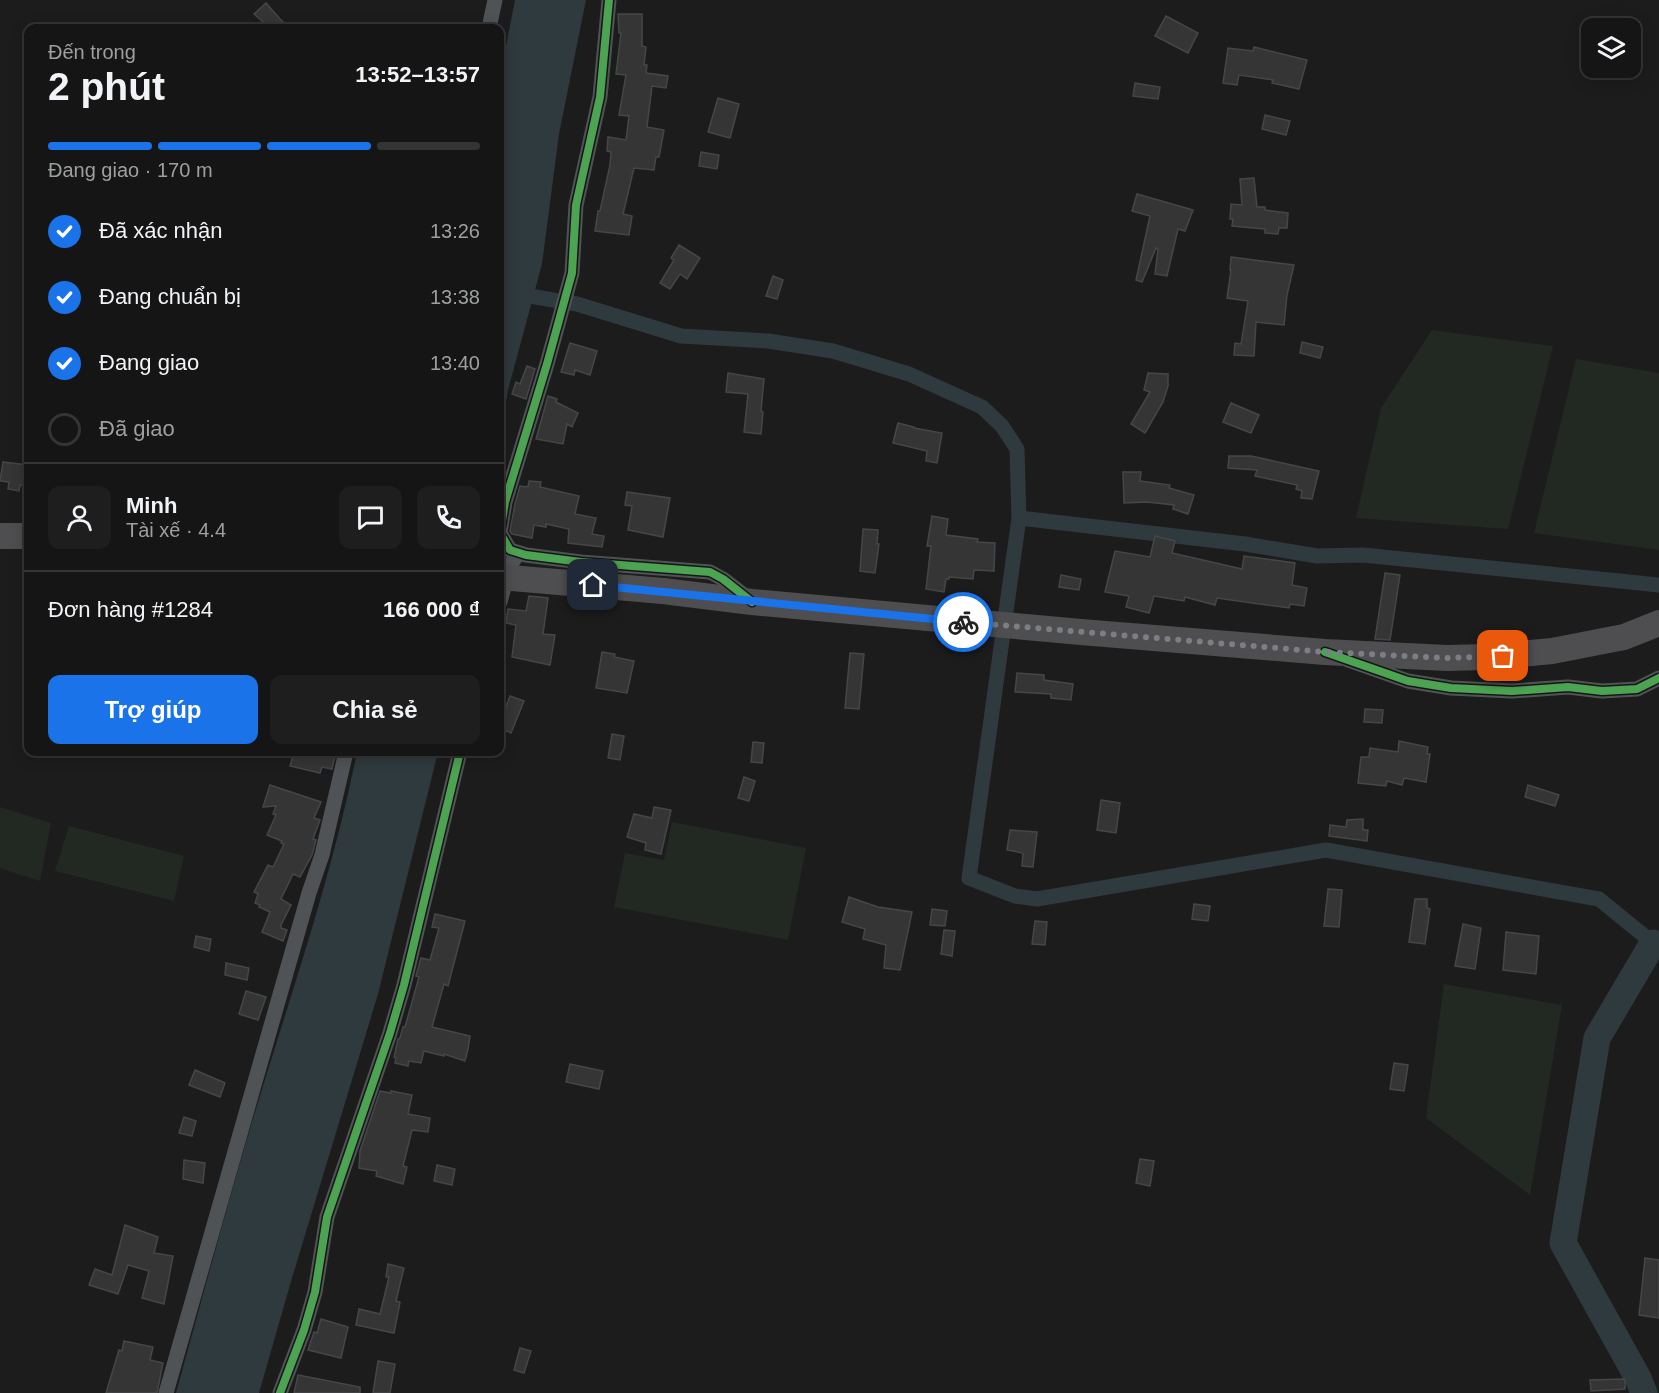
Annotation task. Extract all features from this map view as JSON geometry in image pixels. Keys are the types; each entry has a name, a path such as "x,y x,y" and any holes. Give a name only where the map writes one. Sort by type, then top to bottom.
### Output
{"highway":[{"path":"0,536 24,536"},
{"path":"504,576 1081,632 1325,652 1447,658 1552,651 1624,637 1659,623"}],"street":[{"path":"490,24 495,0"},
{"path":"504,507 572,273 576,205 600,97 609,0"},
{"path":"504,542 510,550 518,554 581,562 703,570 723,579 752,602"},
{"path":"504,587 510,565 518,554"},
{"path":"1325,652 1408,681 1451,688 1512,691 1568,687 1602,691 1637,689 1659,678"},
{"path":"166,1393 309,893 322,855 345,756"},
{"path":"280,1393 304,1330 315,1292 327,1217 390,1033 404,985 459,756"}],"shaded area":[{"path":"515,0 586,0 559,134 542,264 508,390 504,414 504,56"},
{"path":"1432,330 1553,346 1508,529 1356,518 1381,408"},
{"path":"1576,359 1659,373 1659,550 1534,533"},
{"path":"356,756 437,756 378,994 259,1393 176,1393 242,1156 323,892"},
{"path":"0,807 51,823 40,881 0,868"},
{"path":"672,822 806,848 788,940 614,907 625,853 664,860"},
{"path":"69,826 184,856 174,901 55,871"},
{"path":"1444,984 1562,1005 1530,1195 1426,1118"}],"building":[{"path":"266,3 285,24 265,24 254,14"},
{"path":"618,14 642,14 642,46 646,47 644,65 647,65 646,73 668,76 666,88 652,86 647,127 664,130 654,170 634,168 623,214 632,216 629,235 595,231 610,165 611,152 607,151 608,137 626,140 629,116 619,115 626,75 616,74 621,33 619,33"},
{"path":"1166,16 1198,33 1188,53 1155,36"},
{"path":"1254,47 1307,60 1299,89 1272,83 1273,80 1239,75 1237,85 1223,83 1228,48 1253,51"},
{"path":"1135,83 1160,87 1158,99 1133,96"},
{"path":"718,98 739,104 730,138 708,132"},
{"path":"1265,115 1290,121 1286,135 1262,129"},
{"path":"701,152 719,155 717,169 699,166"},
{"path":"1254,178 1257,207 1288,213 1287,228 1279,228 1278,234 1265,233 1265,229 1232,226 1231,204 1242,205 1240,179"},
{"path":"1137,194 1193,210 1185,231 1178,229 1167,276 1155,274 1158,249 1156,248 1142,282 1136,280 1150,216 1132,211"},
{"path":"679,245 700,258 687,279 680,274 670,289 660,283 674,260 671,258"},
{"path":"1231,257 1294,265 1287,295 1284,325 1256,322 1254,356 1234,355 1235,343 1241,344 1248,301 1227,298"},
{"path":"773,276 783,280 777,299 766,296"},
{"path":"1302,342 1323,347 1320,358 1300,353"},
{"path":"570,343 597,351 590,375 575,370 574,375 561,372"},
{"path":"527,366 535,369 526,399 512,394 516,382 520,384"},
{"path":"728,373 764,379 761,434 744,432 748,394 726,392"},
{"path":"1148,373 1168,374 1168,386 1163,402 1145,433 1131,424 1150,392 1144,390"},
{"path":"548,396 557,399 556,402 578,413 572,427 567,424 563,444 536,439"},
{"path":"1231,403 1259,415 1251,433 1223,422"},
{"path":"898,423 942,433 937,463 926,461 927,451 893,443"},
{"path":"1229,456 1251,456 1319,471 1312,499 1301,498 1302,491 1296,489 1297,485 1255,476 1257,470 1228,468"},
{"path":"3,462 24,465 24,486 20,485 19,491 8,489 9,482 0,481"},
{"path":"1123,472 1141,472 1140,481 1170,485 1169,488 1194,495 1188,514 1173,509 1174,505 1147,502 1124,503"},
{"path":"529,481 541,482 540,487 579,496 575,514 596,518 592,534 604,536 602,547 568,543 569,529 546,524 546,527 534,525 532,538 512,534 510,531 520,486 528,487"},
{"path":"627,492 670,498 663,537 628,530 632,506 625,505"},
{"path":"932,516 948,519 946,535 978,539 977,542 995,543 994,571 974,570 973,579 949,577 946,579 944,592 926,589 931,546 927,546"},
{"path":"863,529 878,530 877,544 879,544 875,573 860,571"},
{"path":"1155,536 1175,541 1172,553 1242,569 1244,556 1295,563 1292,585 1307,588 1304,606 1290,604 1289,608 1217,598 1215,605 1185,597 1184,601 1154,596 1149,613 1126,607 1129,596 1105,592 1115,551 1150,557"},
{"path":"1385,573 1400,575 1390,640 1375,639"},
{"path":"1061,575 1081,579 1079,590 1059,587"},
{"path":"529,596 548,598 543,634 555,635 550,665 512,657 516,625 506,623 508,609 526,611"},
{"path":"602,652 634,661 627,693 596,688"},
{"path":"850,653 864,654 859,709 845,708"},
{"path":"1017,673 1044,675 1044,680 1073,684 1071,700 1051,698 1051,694 1015,692"},
{"path":"510,696 524,701 511,733 504,730 504,712"},
{"path":"1365,709 1383,710 1382,723 1364,722"},
{"path":"612,734 624,736 620,760 608,758"},
{"path":"1399,741 1428,747 1427,754 1430,754 1426,782 1404,778 1402,785 1387,781 1386,786 1358,783 1361,757 1369,757 1370,748 1398,752"},
{"path":"753,742 764,743 762,763 751,762"},
{"path":"293,756 335,756 332,769 322,767 320,773 290,766"},
{"path":"744,777 755,781 749,801 738,798"},
{"path":"270,785 321,802 314,818 320,820 313,839 316,840 312,855 300,877 293,874 281,899 291,905 281,925 281,928 287,930 283,941 262,932 270,912 255,903 258,894 254,892 268,865 273,867 284,844 267,835 276,815 273,814 276,806 263,807"},
{"path":"1528,785 1559,795 1555,806 1525,797"},
{"path":"1101,800 1120,803 1116,833 1097,830"},
{"path":"654,807 671,810 661,854 645,850 646,843 627,837 634,814 652,818"},
{"path":"1363,819 1363,830 1368,830 1367,841 1329,836 1330,825 1346,827 1347,820"},
{"path":"1010,830 1037,832 1033,867 1022,866 1023,853 1007,850"},
{"path":"1328,889 1342,890 1339,927 1324,926"},
{"path":"849,897 878,907 912,912 900,970 884,968 886,945 863,939 865,929 842,922"},
{"path":"1415,899 1427,899 1427,908 1430,909 1425,944 1409,942"},
{"path":"1194,904 1210,906 1208,921 1192,919"},
{"path":"932,909 947,911 945,926 930,925"},
{"path":"435,914 465,921 448,986 444,984 432,1027 470,1036 468,1049 465,1061 444,1054 444,1056 424,1051 421,1063 409,1061 408,1066 395,1063 396,1058 394,1057 419,977 416,976 421,958 430,960 439,928 432,927"},
{"path":"1035,921 1047,922 1045,945 1032,944"},
{"path":"1463,924 1481,928 1475,969 1455,966"},
{"path":"944,930 955,931 952,956 941,954"},
{"path":"1506,932 1539,936 1536,974 1503,970"},
{"path":"196,936 211,939 209,951 194,947"},
{"path":"226,963 249,968 247,980 225,975"},
{"path":"246,991 266,997 258,1020 239,1014"},
{"path":"1394,1063 1408,1065 1404,1091 1390,1089"},
{"path":"570,1064 603,1071 599,1089 566,1082"},
{"path":"195,1070 225,1083 220,1097 189,1085"},
{"path":"380,1091 412,1095 408,1114 430,1118 428,1132 412,1130 403,1166 407,1167 403,1184 376,1176 377,1171 359,1168 360,1151"},
{"path":"184,1117 196,1121 192,1136 179,1133"},
{"path":"1140,1159 1154,1161 1150,1186 1136,1183"},
{"path":"184,1160 205,1163 203,1183 183,1179"},
{"path":"437,1165 455,1169 452,1185 434,1181"},
{"path":"125,1225 158,1237 154,1253 173,1256 164,1304 142,1298 149,1271 128,1265 118,1294 89,1285 95,1269 112,1275"},
{"path":"1645,1258 1659,1260 1659,1318 1639,1315"},
{"path":"388,1264 404,1268 396,1301 400,1302 394,1333 356,1325 359,1309 380,1314 389,1277 386,1277"},
{"path":"321,1319 348,1327 341,1358 308,1350"},
{"path":"124,1341 153,1347 150,1360 163,1363 157,1393 106,1393"},
{"path":"520,1348 531,1351 524,1373 514,1370"},
{"path":"378,1361 395,1364 390,1393 373,1393"},
{"path":"298,1375 360,1387 360,1393 294,1393"},
{"path":"1625,1379 1625,1389 1591,1391 1590,1380"}],"waterway":[{"path":"504,292 577,304 681,336 768,341 833,351 909,374 982,407 1002,426 1017,449 1019,518 969,878 1015,896 1037,899 1326,850 1599,899 1653,943 1659,943"},
{"path":"1019,518 1245,544 1317,556 1363,555 1659,585"},
{"path":"1644,1393 1638,1378 1563,1243 1597,1038 1653,943"}],"cycle path":[{"path":"504,508 572,273 576,205 600,97 609,0"},
{"path":"504,540 510,550 526,555 581,562 710,572 723,579 752,602"},
{"path":"1325,652 1408,681 1451,688 1512,691 1568,687 1602,691 1637,689 1659,678"},
{"path":"280,1393 304,1330 315,1292 327,1217 390,1033 404,985 459,756"}],"way so far":[{"path":"963,622 1325,652 1447,658 1503,656"}],"route":[{"path":"593,585 963,622"}]}
